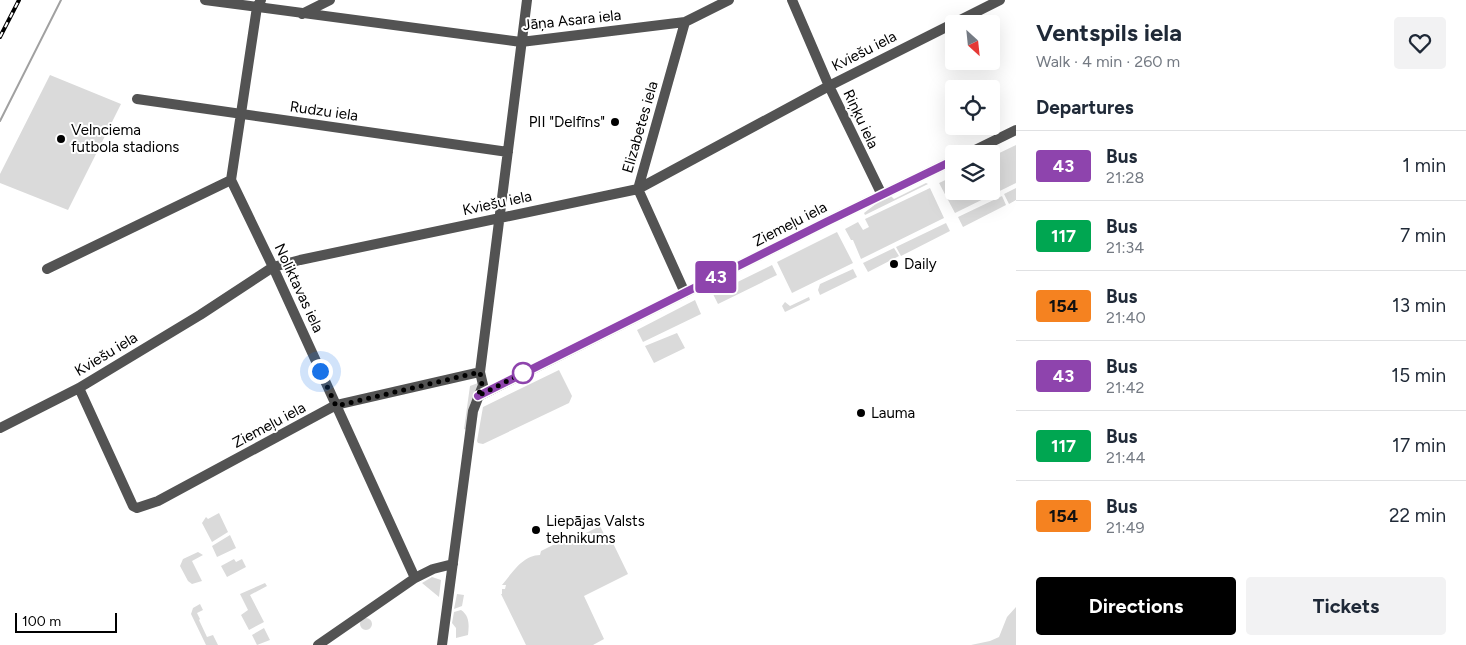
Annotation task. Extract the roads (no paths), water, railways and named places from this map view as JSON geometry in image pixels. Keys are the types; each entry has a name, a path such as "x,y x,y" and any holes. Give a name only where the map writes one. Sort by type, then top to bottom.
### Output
{"street":[{"name":"Jāņa Asara iela","path":"205,0 259,3 302,14 521,42 685,22 729,0"},
{"path":"302,14 330,0"},
{"path":"442,645 474,411 482,385 480,372 527,0"},
{"name":"Riņķu iela","path":"792,0 829,86 882,195"},
{"name":"Kviešu iela","path":"0,428 79,388 274,268 300,260 638,189 829,86 1000,0"},
{"path":"47,269 231,180 259,3"},
{"name":"Elizabetes iela","path":"685,22 638,189 685,293"},
{"name":"Rudzu iela","path":"137,99 508,152"},
{"path":"985,145 1016,130"},
{"name":"Ziemeļu iela","path":"478,396 945,164"},
{"name":"Noliktavas iela","path":"231,180 274,268 416,578"},
{"name":"Ziemeļu iela","path":"79,388 133,506 137,508 158,501 336,406 480,372"},
{"path":"318,645 416,578 453,564"}],"waterway":[{"path":"0,121 61,0"}],"railway":[{"path":"0,37 19,0"}],"place":[{"name":"PII \"Delfīns\"","path":"615,122"},
{"name":"Velnciema futbola stadions","path":"61,139"},
{"name":"Daily","path":"894,264"},
{"name":"Lauma","path":"861,413"},
{"name":"Liepājas Valsts tehnikums","path":"536,530"}]}
